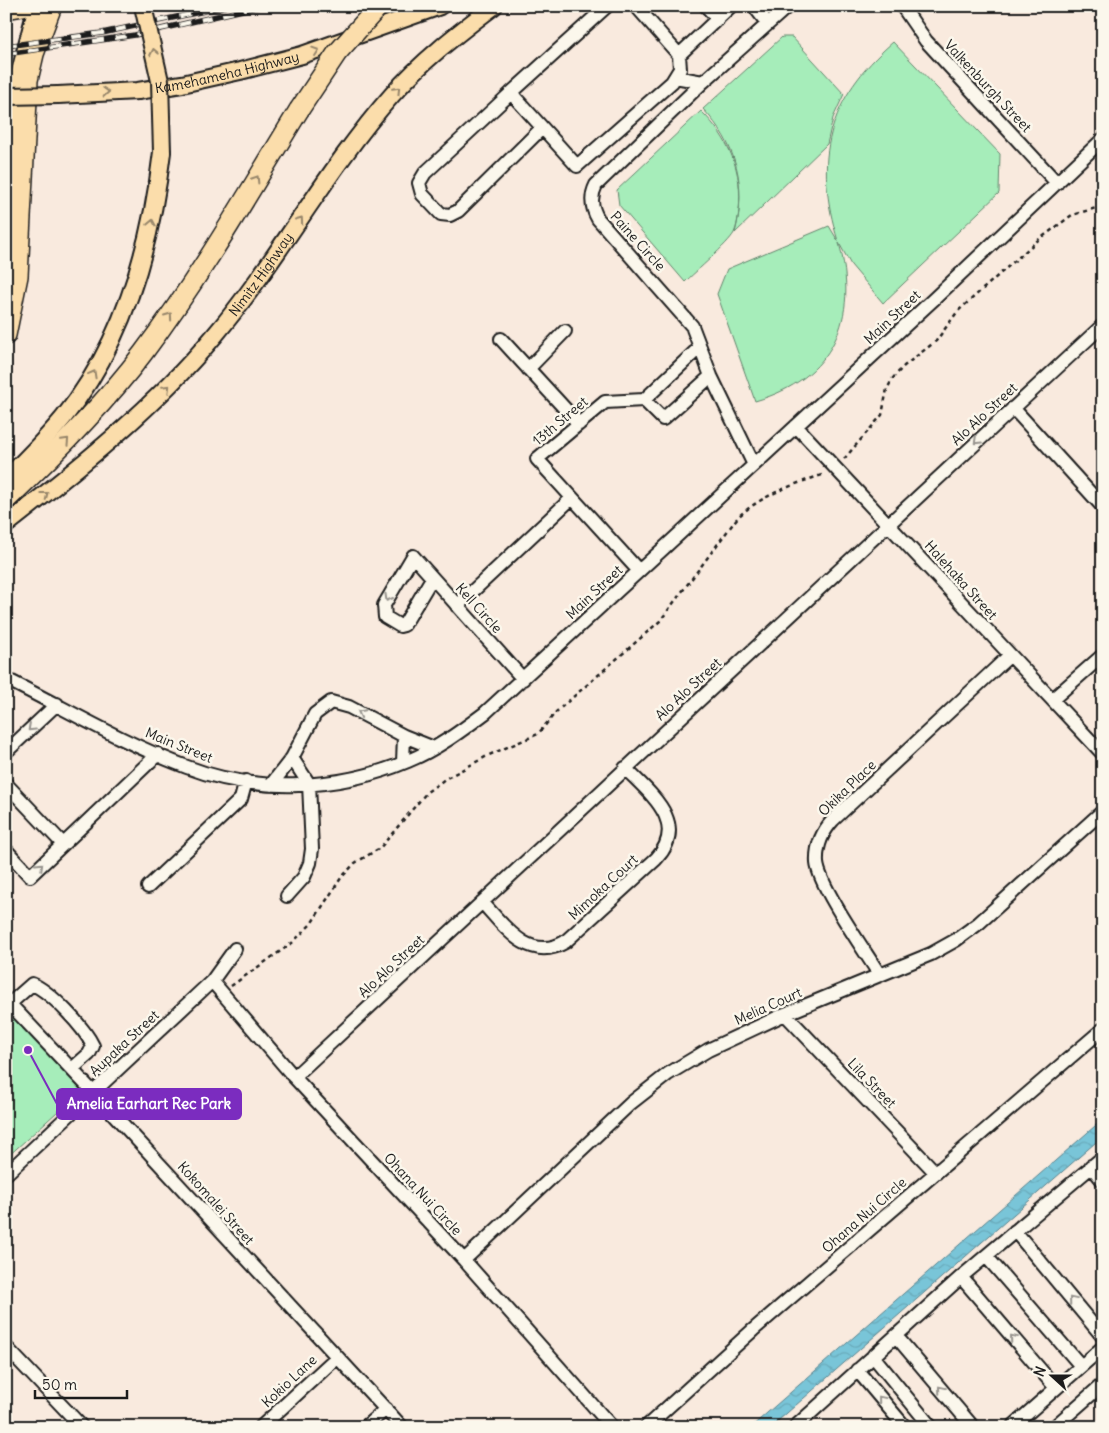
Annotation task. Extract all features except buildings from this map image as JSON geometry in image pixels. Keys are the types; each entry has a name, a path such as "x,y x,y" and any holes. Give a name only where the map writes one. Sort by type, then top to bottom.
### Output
{"highway":[{"path":"6,335 18,276 28,80 34,54 52,6"},
{"path":"6,500 63,445 119,383 143,352 213,250 299,110 337,53 379,6"}],"main road":[{"path":"6,287 10,254 17,83 37,6"},
{"path":"6,478 64,417 87,384 106,350 126,307 140,268 151,228 162,152 160,80 143,6"},
{"name":"Kamehameha Highway","path":"6,96 138,91 182,84 302,56 402,22 440,6"},
{"name":"Nimitz Highway","path":"6,525 98,452 167,389 240,305 348,150 393,94 449,41 494,6"}],"street":[{"path":"542,128 458,211 450,215 441,214 422,194 419,183 425,173 607,6"},
{"path":"511,93 577,166 675,77 680,69 679,54 636,6"},
{"path":"706,6 718,19"},
{"path":"679,54 731,6"},
{"path":"754,6 768,24"},
{"name":"Paine Circle","path":"754,465 710,376 692,326 598,219 593,210 592,201 596,184 788,6"},
{"name":"Valkenburgh Street","path":"902,6 926,41 1057,183"},
{"path":"675,77 704,82"},
{"name":"Main Street","path":"6,679 188,768 231,780 271,784 310,784 366,776 434,748 449,740 485,713 523,679 1103,139"},
{"name":"Alo Alo Street","path":"294,1077 1103,325"},
{"path":"528,369 565,331"},
{"path":"501,340 579,424"},
{"path":"700,347 644,400 663,419 710,376"},
{"name":"13th Street","path":"572,498 538,459 605,402 644,400"},
{"path":"1013,408 1103,507"},
{"name":"Halehaka Street","path":"796,426 888,523 1009,656 1054,698 1103,754"},
{"path":"457,606 572,498 639,571"},
{"name":"Kell Circle","path":"432,578 404,625 400,626 385,617 384,605 413,556 523,679"},
{"path":"1054,698 1103,655"},
{"name":"Okika Place","path":"880,974 821,879 817,856 820,840 833,820 1009,656"},
{"path":"271,784 292,758 315,714 331,702 349,706 404,736 434,748"},
{"path":"6,752 56,704"},
{"path":"403,762 404,736"},
{"path":"6,850 30,876 158,754"},
{"path":"287,896 300,883 310,863 312,849 310,784 292,758"},
{"name":"Mimoka Court","path":"482,902 521,942 538,948 555,947 565,942 656,859 664,849 668,838 668,820 660,804 625,768"},
{"path":"148,887 241,799 246,782"},
{"path":"6,784 63,844"},
{"name":"Melia Court","path":"464,1260 631,1103 653,1086 708,1050 785,1014 931,954 956,940 979,923 1103,811"},
{"name":"Aupaka Street","path":"6,1174 212,982 235,949"},
{"name":"Ohana Nui Circle","path":"212,982 294,1077 464,1260 612,1427"},
{"path":"7,1004 32,984 49,995 89,1036 93,1046 89,1054 72,1069"},
{"name":"Kokomalei Street","path":"7,1004 94,1092 336,1358 402,1427"},
{"name":"Lila Street","path":"785,1014 936,1173"},
{"name":"Ohana Nui Circle","path":"646,1427 753,1330 1103,1029"},
{"path":"795,1427 961,1277 1103,1157"},
{"path":"1091,1166 1103,1180"},
{"path":"1015,1231 1103,1338"},
{"path":"986,1256 1081,1366"},
{"path":"961,1277 1056,1388"},
{"path":"896,1336 973,1427"},
{"path":"6,1346 80,1426"},
{"path":"1012,1427 1103,1347"},
{"path":"873,1356 932,1427"},
{"name":"Kokio Lane","path":"262,1427 336,1358"},
{"path":"858,1370 905,1427"},
{"path":"1054,1427 1103,1384"},
{"path":"365,1427 386,1409"}],"path":[{"path":"230,988 292,943 319,914 341,878 355,863 380,848 427,792 445,779 489,756 538,734 556,712 660,621 738,517 748,508 780,490 831,472 882,415 887,389 893,378 936,341 958,311 1037,240 1072,215 1103,206"}],"green space":[{"path":"782,37 792,37 844,94 833,118 827,144 735,233 740,198 736,166 724,137 703,109"},
{"path":"893,42 1000,154 999,193 883,303 851,265 839,243 845,270 846,296 842,320 834,342 821,361 804,378 782,391 755,401 717,294 727,269 829,226 838,241 830,211 827,183 827,157 831,132 840,108 853,86"},
{"path":"701,111 719,132 732,156 739,182 739,211 736,228 731,238 685,282 619,205 617,190"},
{"path":"10,1011 87,1085 6,1158 6,1015"}],"water":[{"path":"1103,1119 1103,1136 771,1427 751,1427"}],"railway":[{"path":"6,46 102,33 228,6"},
{"path":"6,54 135,35 260,6"}],"place":[{"name":"Amelia Earhart Rec Park","path":"28,1050"}]}
